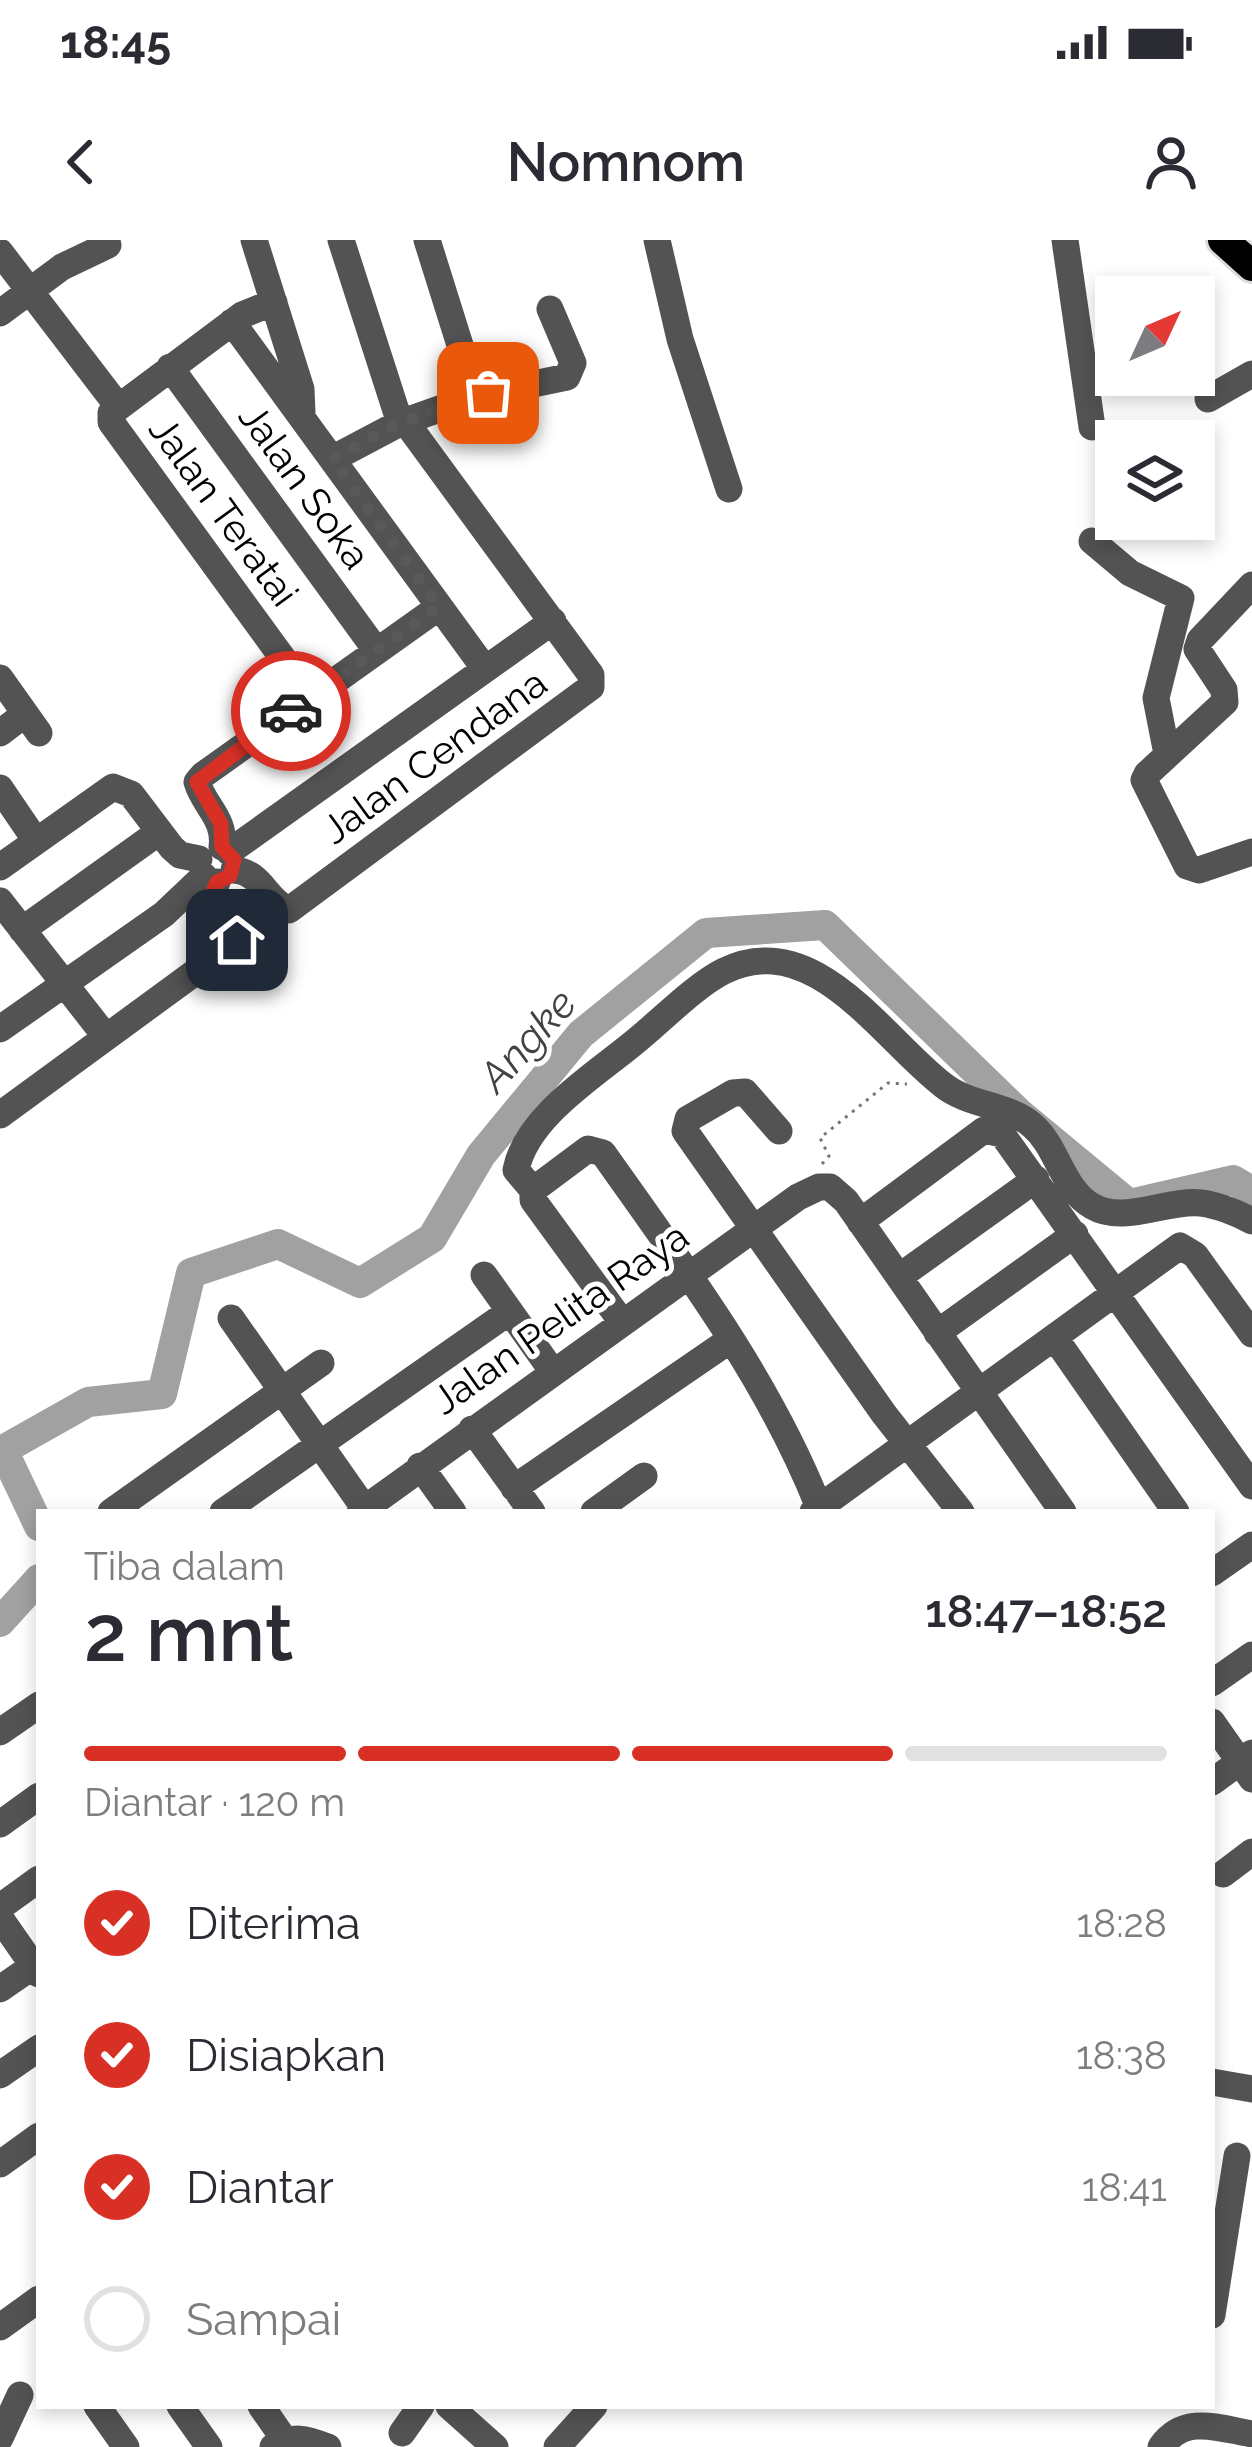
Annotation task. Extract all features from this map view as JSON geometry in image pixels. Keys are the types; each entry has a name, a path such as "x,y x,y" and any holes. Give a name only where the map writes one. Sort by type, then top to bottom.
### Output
{"street":[{"path":"254,240 301,389 301,417"},
{"name":"Jalan Cendana","path":"217,864 253,874 280,907 289,910 586,693 593,681 402,422 340,240"},
{"path":"427,240 476,396"},
{"path":"657,240 680,339 729,489"},
{"path":"1065,240 1092,427"},
{"path":"0,313 28,289 108,245"},
{"path":"0,252 117,405"},
{"name":"Jalan Teratai","path":"274,302 232,322 110,413 111,422 310,697"},
{"path":"332,459 402,422 476,396 567,377 573,371 550,309"},
{"path":"232,322 485,669"},
{"name":"Jalan Soka","path":"170,367 376,650"},
{"path":"1208,399 1252,374"},
{"path":"1092,541 1130,572 1181,598 1156,698 1169,753"},
{"path":"1252,585 1197,649 1227,696 1144,780 1187,866 1199,870 1252,852"},
{"path":"0,1115 237,940 211,896 221,824 197,782 439,607"},
{"path":"3,1020 164,914 217,864 553,621"},
{"path":"0,678 32,724 0,733"},
{"path":"0,867 113,787 131,794 180,855 217,864"},
{"path":"0,788 36,841"},
{"path":"22,930 159,832"},
{"path":"0,901 106,1037"},
{"path":"622,1322 532,1200 532,1190 516,1170 520,1149 547,1118 721,972 753,961 796,964 826,979 961,1098 1032,1124 1073,1188 1093,1207 1114,1213 1199,1202 1252,1221"},
{"path":"779,1131 745,1091 718,1102 685,1125 957,1509"},
{"path":"860,1222 984,1130 1002,1134 1252,1486"},
{"path":"532,1190 588,1149 603,1153 689,1274 795,1447 815,1508 909,1445 1180,1246 1195,1255 1252,1334"},
{"path":"899,1277 1036,1179"},
{"name":"Jalan Pelita Raya","path":"366,1509 808,1192 830,1187 838,1192"},
{"path":"838,1192 1061,1509"},
{"path":"937,1333 1075,1234"},
{"path":"484,1275 553,1372"},
{"path":"228,1509 509,1312"},
{"path":"231,1318 362,1509"},
{"path":"1055,1338 1174,1509"},
{"path":"514,1488 730,1340"},
{"path":"115,1509 321,1363"},
{"path":"472,1429 530,1509"},
{"path":"420,1466 451,1509"},
{"path":"259,1509 280,1472"},
{"path":"598,1509 644,1476"},
{"path":"1215,1567 1252,1545"},
{"path":"1215,1681 1252,1655"},
{"path":"0,1732 36,1707"},
{"path":"1215,1726 1248,1765 1215,1781"},
{"path":"0,1824 36,1798"},
{"path":"1223,1874 1252,1852"},
{"path":"0,1906 36,1881"},
{"path":"0,1918 36,1966"},
{"path":"0,1989 36,1968"},
{"path":"0,2075 36,2050"},
{"path":"1215,2082 1252,2089"},
{"path":"0,2164 36,2138"},
{"path":"1215,2276 1219,2223 1234,2155"},
{"path":"0,2327 36,2301"},
{"path":"0,2373 29,2391 0,2438"},
{"path":"99,2409 127,2447"},
{"path":"182,2409 209,2447"},
{"path":"262,2409 279,2443 298,2438 328,2447"},
{"path":"402,2433 422,2409"},
{"path":"451,2409 495,2447"},
{"path":"557,2447 591,2409"},
{"path":"1181,2423 1252,2434"}],"path":[{"path":"838,1192 823,1167 829,1156 820,1138 888,1082 912,1085 927,1071"}],"waterway":[{"name":"Angke","path":"36,1520 3,1450 88,1402 162,1394 191,1273 278,1244 360,1283 432,1238 481,1155 581,1034 706,933 825,925 1019,1113 1129,1204 1233,1180 1252,1191"},
{"name":"Angke","path":"0,1622 36,1582"}],"way so far":[{"path":"291,711 439,607 332,459 400,423 488,393"}],"route":[{"path":"237,940 211,896 217,882 230,876 234,860 222,847 221,824 197,782 291,711"}]}
